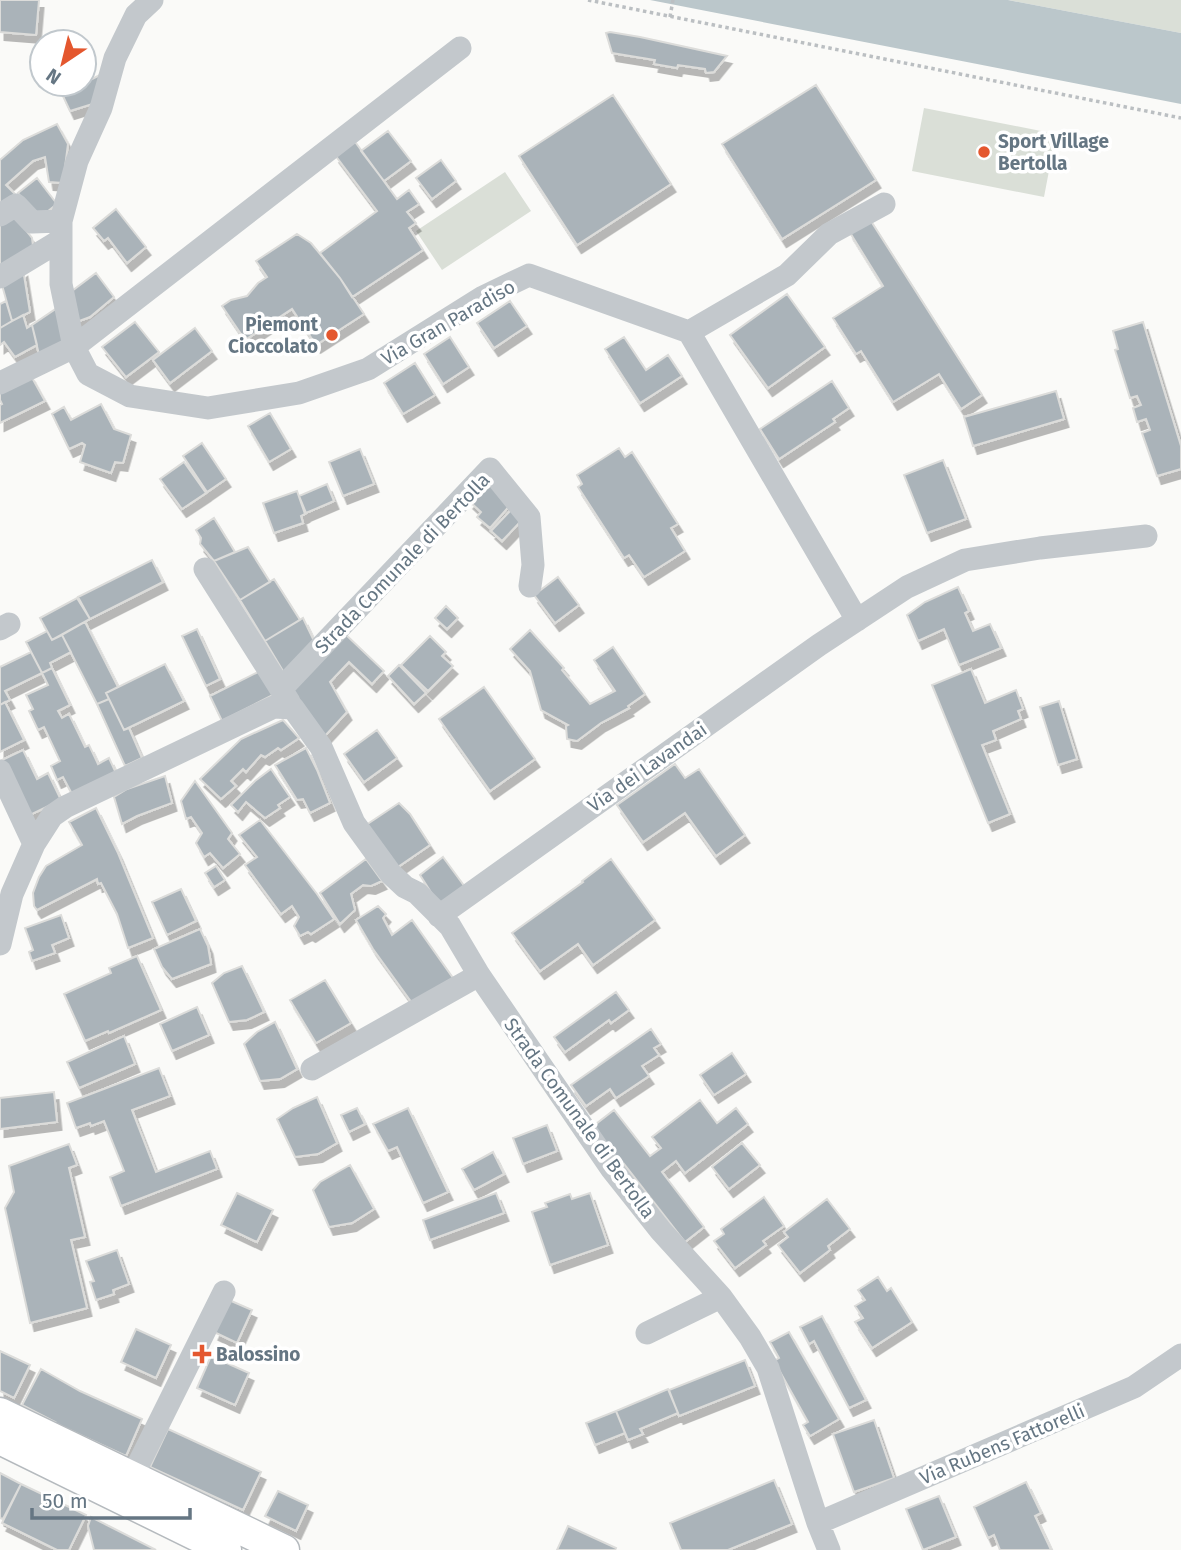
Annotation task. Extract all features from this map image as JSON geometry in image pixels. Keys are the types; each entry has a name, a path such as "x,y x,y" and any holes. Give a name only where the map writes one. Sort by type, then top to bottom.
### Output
{"main road":[{"path":"0,1413 284,1550"},
{"path":"0,1439 226,1550"}],"street":[{"name":"Via Gran Paradiso","path":"152,0 136,15 115,58 101,108 77,161 61,230 61,284 74,347 88,374 130,396 208,408 299,393 368,369 484,297 529,275 690,332"},
{"path":"0,383 74,347 460,48"},
{"path":"857,620 690,332 787,275 829,234 884,204"},
{"path":"0,215 16,205 32,222 61,230"},
{"path":"0,277 61,230"},
{"name":"Strada Comunale di Bertolla","path":"287,698 490,469 529,517 533,565 530,586"},
{"name":"Via dei Lavandai","path":"439,916 797,661 907,587 965,560 1146,536"},
{"name":"Strada Comunale di Bertolla","path":"205,569 321,747 354,823 391,874 405,887 417,893 450,926 479,975 611,1168 661,1231 721,1297 750,1337 768,1368 829,1550"},
{"path":"0,944 12,894 34,844 52,816 65,807 274,707 287,698"},
{"path":"0,771 34,844"},
{"path":"312,1069 479,975"},
{"path":"132,1477 224,1292"},
{"path":"647,1333 721,1297"},
{"name":"Via Rubens Fattorelli","path":"818,1523 1134,1387 1181,1355"}],"path":[{"path":"588,0 1181,118"},
{"path":"670,17 673,0"}],"shaded area":[{"path":"650,0 1008,0 1181,33 1181,104"},
{"path":"1008,0 1181,0 1181,33"},
{"name":"Sport Village Bertolla","path":"924,108 1056,134 1044,197 912,171"},
{"path":"505,172 531,211 442,270 416,231"}],"building":[{"path":"0,0 39,0 37,28 28,28 28,34 0,32"},
{"path":"606,33 727,56 714,72 706,73 705,69 654,64 655,60 612,53"},
{"path":"108,71 99,102 70,111 64,98 98,98 98,76"},
{"path":"816,85 876,180 782,239 722,144"},
{"path":"613,95 671,184 577,245 519,156"},
{"path":"57,124 68,144 63,183 49,182 45,157 33,161 6,185 15,194 0,208 0,160 23,140"},
{"path":"388,131 411,161 384,181 361,151"},
{"path":"353,139 397,199 409,190 419,204 407,212 416,223 409,228 423,250 352,297 320,253 377,211 335,155"},
{"path":"441,160 456,181 432,199 416,178"},
{"path":"37,178 57,204 38,219 18,193"},
{"path":"116,209 146,247 127,263 108,238 104,241 93,228"},
{"path":"13,214 32,238 33,246 0,272 0,222"},
{"path":"869,218 982,395 961,409 939,374 893,402 861,351 856,354 833,318 883,286 849,231"},
{"path":"297,234 311,243 340,278 364,314 316,345 292,309 245,340 222,306 231,300 247,296 267,277 256,261"},
{"path":"23,269 30,312 12,321 2,285"},
{"path":"96,273 114,297 90,317 74,323 68,294"},
{"path":"787,294 825,347 768,388 730,335"},
{"path":"6,301 12,321 0,328 0,304"},
{"path":"510,301 527,326 494,348 477,323"},
{"path":"60,306 70,346 40,359 32,325"},
{"path":"23,315 27,328 32,325 37,345 15,357 4,342 0,345 0,328"},
{"path":"135,322 159,352 126,377 102,347"},
{"path":"1143,322 1181,446 1181,469 1157,476 1142,433 1150,430 1146,419 1137,422 1133,408 1141,405 1137,396 1130,398 1115,350 1118,349 1113,331"},
{"path":"195,328 212,351 170,383 153,360"},
{"path":"450,337 469,367 443,384 424,354"},
{"path":"624,337 646,370 668,355 682,376 640,403 605,349"},
{"path":"415,363 435,395 403,414 384,383"},
{"path":"30,374 45,401 0,423 0,390"},
{"path":"832,381 849,408 833,419 835,422 779,459 760,429"},
{"path":"1056,391 1064,419 973,446 964,417"},
{"path":"101,404 114,429 131,435 123,463 115,462 111,473 80,462 85,445 82,443 69,449 52,414 64,407 71,420"},
{"path":"270,413 291,449 269,462 248,426"},
{"path":"202,443 226,479 207,492 183,456"},
{"path":"619,448 625,457 632,452 678,524 671,528 685,551 644,577 629,555 624,558 578,487 582,484 577,475"},
{"path":"360,449 374,484 343,496 329,462"},
{"path":"943,460 966,519 927,533 904,475"},
{"path":"184,462 206,493 182,509 160,479"},
{"path":"487,481 512,503 490,528 477,517 481,512 469,501"},
{"path":"327,484 334,501 306,513 299,496"},
{"path":"297,491 305,514 301,516 303,523 274,533 263,503"},
{"path":"511,510 522,520 502,541 491,531"},
{"path":"214,518 235,552 214,561 200,544 201,538 196,530"},
{"path":"248,547 270,582 240,600 214,561"},
{"path":"152,560 163,582 90,619 78,597"},
{"path":"558,577 579,605 555,623 534,595"},
{"path":"274,579 300,620 265,641 240,600"},
{"path":"958,587 969,611 965,613 973,631 990,624 1001,648 959,665 944,629 918,641 907,615 925,602"},
{"path":"77,598 90,619 52,640 40,618"},
{"path":"446,606 458,618 447,629 435,618"},
{"path":"303,618 316,645 286,676 265,641"},
{"path":"85,622 118,687 106,693 109,699 97,704 62,635"},
{"path":"197,629 220,679 206,686 182,636"},
{"path":"530,630 564,668 562,670 590,704 615,691 594,660 613,647 645,694 628,706 629,708 601,723 577,741 567,739 568,725 541,710 530,671 510,649"},
{"path":"47,631 52,640 62,635 71,652 50,663 52,668 42,673 26,642"},
{"path":"343,632 384,671 372,684 349,662 330,682 347,712 324,737 291,688"},
{"path":"430,636 446,652 442,656 453,666 428,691 401,665"},
{"path":"31,652 42,673 5,691 10,700 0,705 0,667"},
{"path":"165,664 184,701 124,730 106,693"},
{"path":"399,665 426,693 414,704 388,676"},
{"path":"52,668 70,705 58,711 62,718 69,714 85,747 89,745 98,764 109,758 116,773 72,794 63,777 57,780 51,766 60,761 44,727 38,730 29,711 33,709 26,695 48,685 42,673"},
{"path":"971,669 985,703 1016,690 1023,709 1018,711 1021,719 993,731 996,740 982,745 1010,814 988,823 932,685"},
{"path":"260,671 273,695 222,721 210,696"},
{"path":"484,687 535,759 490,791 439,719"},
{"path":"109,699 124,730 129,728 142,758 125,766 97,704"},
{"path":"1059,701 1077,759 1058,765 1040,707"},
{"path":"5,702 24,740 0,752 0,705"},
{"path":"283,720 299,738 281,750 278,748 265,757 261,755 246,772 243,769 231,781 236,786 221,799 200,779 241,739"},
{"path":"377,730 397,758 364,782 344,754"},
{"path":"306,748 330,803 310,813 303,799 297,800 275,765"},
{"path":"23,750 37,779 48,773 61,800 28,816 2,760"},
{"path":"675,764 685,778 699,769 745,835 716,856 685,813 643,842 617,805"},
{"path":"271,769 290,797 265,818 246,802 238,812 231,805"},
{"path":"165,776 172,803 122,824 114,797 127,789"},
{"path":"195,781 232,833 228,839 240,854 223,868 210,853 204,857 196,843 202,833 191,817 186,819 181,801"},
{"path":"399,803 410,814 430,845 392,871 366,825"},
{"path":"96,808 153,938 128,948 117,914 97,879 37,910 34,906 33,893 46,866 82,845 69,822"},
{"path":"260,820 334,919 311,934 308,932 300,936 294,926 299,917 292,906 281,914 245,865 257,857 239,835"},
{"path":"443,857 465,887 439,905 420,875"},
{"path":"366,859 382,881 371,886 363,885 351,894 355,910 340,924 320,893"},
{"path":"611,859 655,920 593,965 578,944 540,971 512,933"},
{"path":"216,866 225,880 214,887 205,873"},
{"path":"181,889 196,921 167,935 152,902"},
{"path":"378,906 386,914 383,918 392,935 412,920 453,978 412,1003 373,949 356,920"},
{"path":"61,915 69,938 52,945 55,953 32,961 29,952 33,950 25,928"},
{"path":"200,929 208,946 211,964 172,979 162,967 154,949"},
{"path":"137,956 161,1010 85,1041 64,994 111,973 109,968"},
{"path":"242,966 264,1012 247,1020 229,1022 212,983 224,973"},
{"path":"325,980 351,1023 316,1043 290,1000"},
{"path":"616,992 629,1010 611,1023 609,1020 565,1052 554,1037"},
{"path":"197,1007 209,1035 172,1051 160,1024"},
{"path":"275,1022 297,1069 280,1079 260,1081 244,1044 257,1032"},
{"path":"651,1029 661,1044 654,1048 659,1055 642,1066 649,1076 616,1098 610,1089 586,1106 571,1085"},
{"path":"124,1036 135,1064 79,1088 67,1062"},
{"path":"732,1053 746,1074 714,1095 700,1075"},
{"path":"159,1068 170,1096 132,1110 156,1172 210,1151 217,1169 121,1206 110,1177 124,1171 104,1121 76,1128 67,1103"},
{"path":"54,1092 57,1122 0,1129 0,1098"},
{"path":"317,1097 337,1143 318,1154 295,1157 277,1119"},
{"path":"700,1100 717,1123 736,1108 748,1124 685,1173 676,1161 662,1172 704,1227 685,1242 624,1164 617,1170 587,1131 614,1110 650,1156 661,1148 652,1137"},
{"path":"357,1108 365,1124 349,1132 341,1115"},
{"path":"408,1108 448,1192 423,1203 397,1147 388,1151 373,1124"},
{"path":"547,1125 557,1151 523,1164 513,1138"},
{"path":"742,1143 760,1165 729,1189 712,1167"},
{"path":"69,1144 77,1165 69,1168 85,1237 71,1240 87,1308 30,1323 5,1208 14,1192 9,1166"},
{"path":"493,1152 504,1174 474,1190 462,1169"},
{"path":"350,1165 374,1209 352,1223 329,1227 313,1190 320,1182"},
{"path":"237,1193 273,1210 257,1242 221,1225"},
{"path":"496,1193 504,1213 430,1240 423,1220"},
{"path":"590,1193 608,1245 550,1265 532,1212 547,1207 545,1203 570,1194 572,1199"},
{"path":"764,1197 784,1226 763,1241 766,1245 735,1268 714,1241 724,1234 721,1229"},
{"path":"827,1199 850,1229 828,1246 830,1250 800,1273 778,1245 788,1237 784,1232"},
{"path":"117,1250 129,1284 113,1290 114,1294 96,1300 90,1282 94,1281 86,1261"},
{"path":"878,1277 887,1291 891,1288 912,1322 872,1348 855,1322 863,1318 855,1306 865,1300 858,1290"},
{"path":"229,1300 252,1310 237,1343 214,1332"},
{"path":"822,1316 866,1400 849,1408 814,1341 809,1344 800,1327"},
{"path":"136,1329 171,1345 156,1378 121,1362"},
{"path":"789,1332 839,1419 810,1436 803,1425 808,1422 774,1361 779,1358 770,1342"},
{"path":"0,1351 30,1365 14,1398 0,1391"},
{"path":"211,1356 249,1373 235,1405 197,1388"},
{"path":"745,1360 755,1386 679,1416 669,1390"},
{"path":"41,1369 80,1391 142,1419 126,1456 22,1405"},
{"path":"668,1389 678,1413 640,1429 643,1434 628,1440 616,1411"},
{"path":"616,1411 625,1433 595,1445 586,1423"},
{"path":"874,1420 894,1478 854,1492 833,1434"},
{"path":"168,1429 261,1472 243,1510 150,1467"},
{"path":"0,1473 21,1484 3,1519 0,1518"},
{"path":"774,1480 792,1524 728,1550 681,1550 670,1523"},
{"path":"1026,1482 1041,1513 1035,1516 1051,1550 1000,1550 994,1535 988,1538 974,1507"},
{"path":"21,1484 86,1515 69,1550 57,1550 2,1523"},
{"path":"278,1491 308,1505 296,1531 265,1516"},
{"path":"939,1496 956,1537 923,1550 906,1509"},
{"path":"91,1517 156,1550 94,1550 88,1526"},
{"path":"568,1526 616,1548 557,1550"}],"place":[{"name":"Sport Village Bertolla","path":"984,152"},
{"name":"Piemont Cioccolato","path":"332,335"},
{"name":"Balossino","path":"202,1354"}]}
